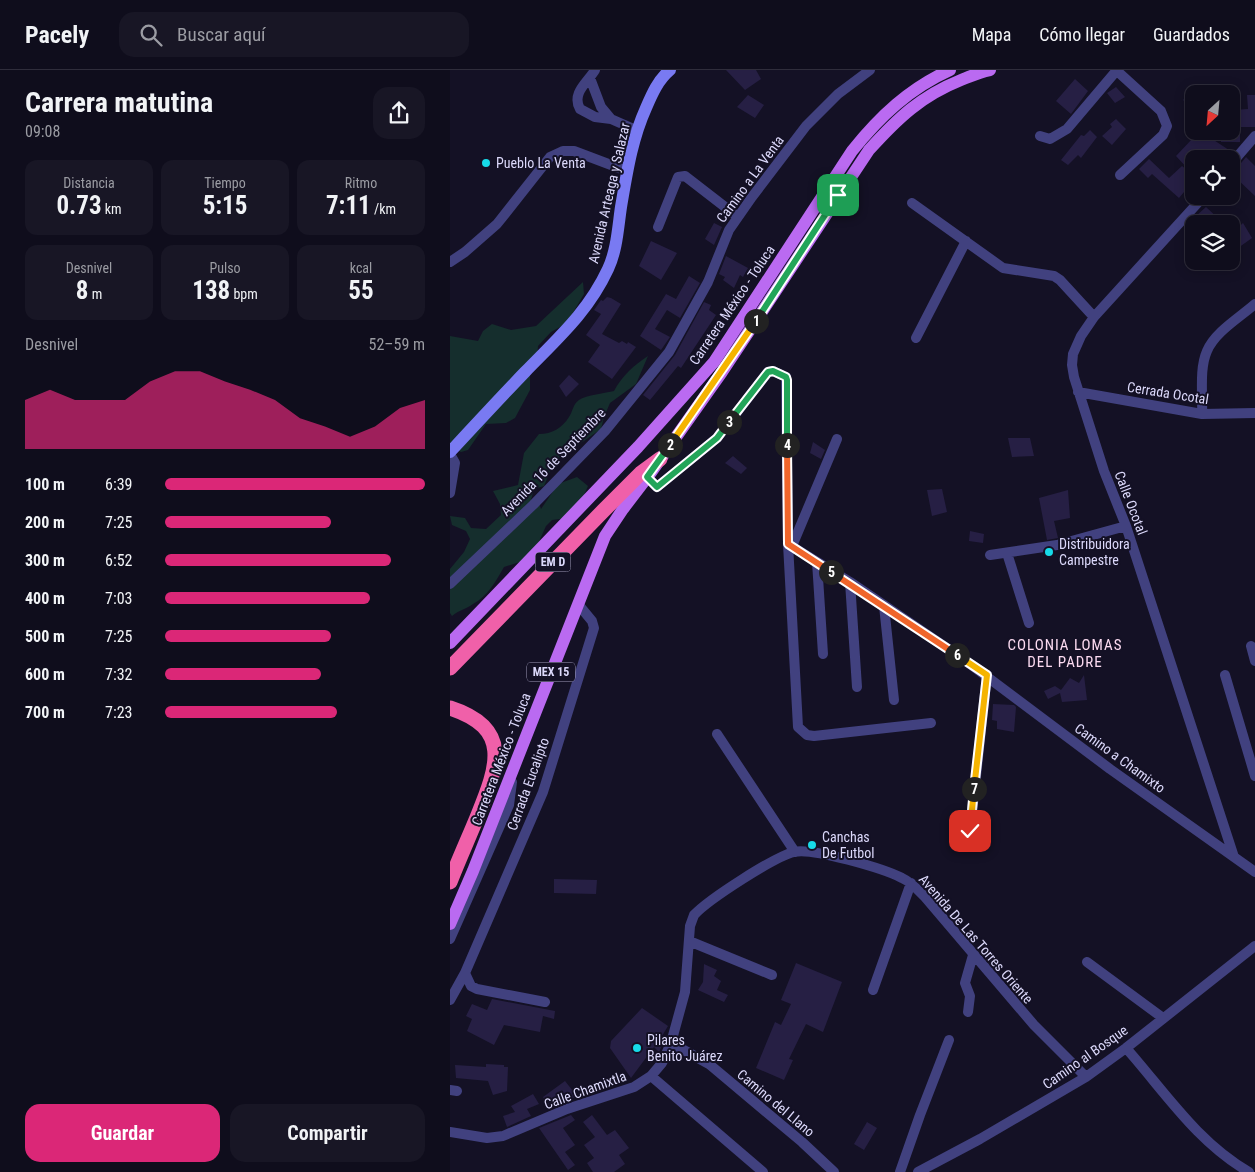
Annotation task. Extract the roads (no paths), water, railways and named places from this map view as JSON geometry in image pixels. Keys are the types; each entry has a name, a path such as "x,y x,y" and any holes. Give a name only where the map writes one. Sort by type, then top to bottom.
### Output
{"highway":[{"name":"EM D","path":"450,668 607,506 641,473 660,459"},
{"path":"450,708 469,714 484,726 493,740 496,762 490,786 450,882"}],"main road":[{"name":"Carretera México - Toluca","path":"450,643 645,440 714,362 852,151 870,129 908,94 950,70"},
{"name":"Carretera México - Toluca","path":"450,924 514,770 605,536 728,364 869,150 896,120 911,107 949,85 990,70"}],"street":[{"name":"Avenida Arteaga y Salazar","path":"450,453 586,309 608,268 613,254 636,130 653,92 663,76 670,70"},
{"name":"Camino a La Venta","path":"669,352 708,282 729,230 738,217 806,126 838,94 870,70"},
{"path":"1040,136 1050,139 1067,129 1117,70 1161,111 1167,126 1163,135 1120,175"},
{"path":"593,74 601,107 611,119"},
{"path":"593,74 580,90 577,103 584,112 595,117 611,119 636,130"},
{"path":"1240,154 1255,136"},
{"path":"450,262 465,252 497,224 550,157 563,151 574,151 627,171"},
{"path":"658,228 678,177 685,176 738,217"},
{"path":"912,203 1003,268 1054,276 1060,280 1094,317"},
{"name":"Calle Ocotal","path":"1196,205 1094,317 1081,336 1072,365 1078,392 1104,471 1126,526 1234,857"},
{"path":"916,338 966,241"},
{"path":"1202,414 1204,369 1207,350 1219,335 1255,304"},
{"name":"Avenida 16 de Septiembre","path":"450,584 533,505 605,431 669,352"},
{"path":"647,477 657,487 717,438 768,372 778,373 786,377 790,545 798,727 807,735 814,736 931,723"},
{"name":"Cerrada Ocotal","path":"1078,392 1202,414 1255,413"},
{"path":"790,545 837,439"},
{"path":"450,453 455,463 450,493"},
{"path":"990,555 1057,545 1126,526"},
{"name":"Camino a Chamixto","path":"790,545 850,582 987,675 1110,770 1255,872"},
{"path":"1007,553 1030,624"},
{"path":"817,562 823,654"},
{"path":"850,582 857,687"},
{"name":"Cerrada Eucalipto","path":"450,1000 465,973 543,792 594,628 592,621 578,604"},
{"path":"884,606 894,700"},
{"path":"1251,646 1255,661"},
{"path":"970,831 987,675"},
{"path":"1225,675 1255,776"},
{"path":"717,734 795,852"},
{"path":"450,938 509,804 514,770"},
{"name":"Avenida De Las Torres Oriente","path":"795,852 819,853 838,858 892,874 911,883 1034,1025 1086,1077"},
{"name":"Calle Chamixtla","path":"450,1132 487,1138 504,1136 567,1109 634,1087 652,1076 662,1063 671,1043 685,992 691,920 698,910 761,868 795,852"},
{"path":"872,990 911,883"},
{"path":"689,941 772,975"},
{"name":"Camino al Bosque","path":"918,1172 980,1139 1086,1077 1126,1048 1255,946"},
{"path":"968,1012 970,996 965,986 965,980 973,955"},
{"path":"1087,962 1163,1018"},
{"path":"465,973 471,986 476,989 545,1002"},
{"path":"900,1172 949,1040"},
{"name":"Camino del Llano","path":"671,1043 709,1064 802,1142 834,1172"},
{"path":"1126,1048 1198,1133 1222,1156 1249,1172"},
{"path":"652,1076 763,1172"}],"place":[{"name":"Pueblo La Venta","path":"486,163"},
{"name":"Distribuidora Campestre","path":"1049,552"},
{"name":"Canchas De Futbol","path":"812,845"},
{"name":"Pilares Benito Juárez","path":"637,1048"}],"district":[{"name":"COLONIA LOMAS DEL PADRE","path":"1065,654"}]}
